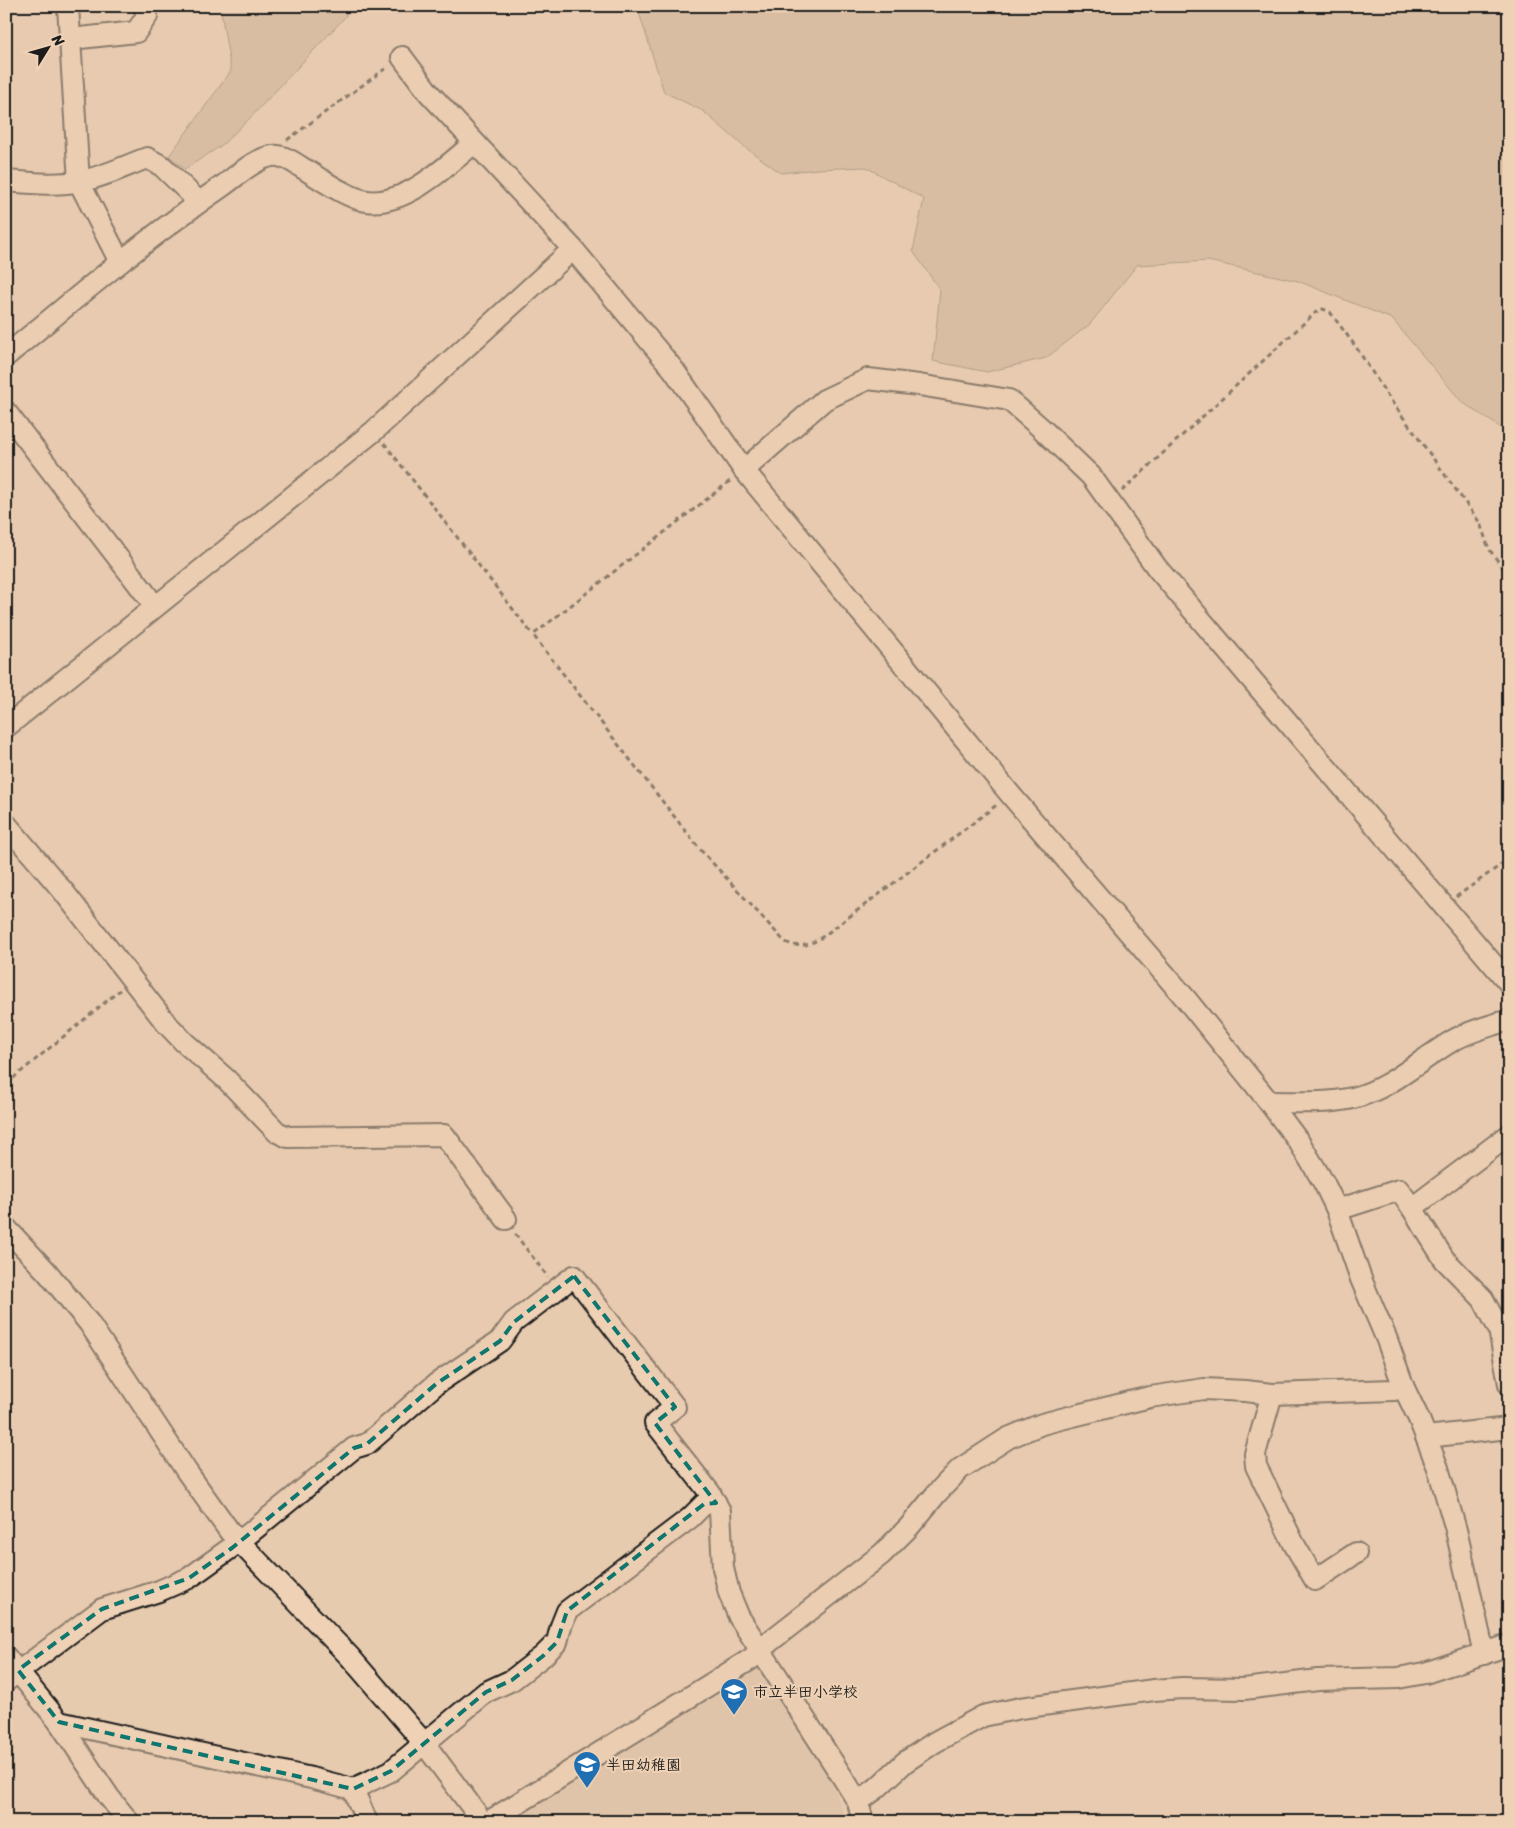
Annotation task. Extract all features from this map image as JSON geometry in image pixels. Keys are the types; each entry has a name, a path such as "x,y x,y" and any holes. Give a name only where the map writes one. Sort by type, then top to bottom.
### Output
{"street":[{"path":"68,6 79,182 120,262"},
{"path":"70,39 136,32 147,16 144,6"},
{"path":"402,57 429,93 573,249 673,369 744,470 1010,794 1186,999 1299,1142 1324,1183 1337,1210 1361,1279 1438,1468 1456,1530 1484,1654"},
{"path":"6,356 120,262 199,202 262,159 274,155 286,158 340,190 366,201 387,201 407,192 436,174 474,143"},
{"path":"6,181 47,184 79,182 147,158 162,166 199,202"},
{"path":"6,726 374,431 573,249"},
{"path":"744,470 824,400 868,379 918,384 1009,400 1042,428 1091,476 1157,568 1509,983"},
{"path":"6,412 156,606"},
{"path":"6,824 63,891 132,981 184,1042 226,1080 277,1132 288,1138 444,1135 506,1219"},
{"path":"1269,1102 1336,1101 1355,1097 1382,1086 1452,1041 1509,1020"},
{"path":"1412,1208 1509,1136"},
{"path":"1337,1210 1399,1190 1444,1259 1483,1299 1499,1328 1509,1384"},
{"path":"6,1228 47,1272 90,1323 187,1472 239,1542 350,1657 424,1743 482,1822"},
{"path":"129,1822 109,1797 59,1722 10,1669 102,1609 159,1591 189,1578 239,1542 354,1448 367,1444 436,1384 500,1341 514,1322 574,1276 675,1407 655,1422 710,1493 720,1511 723,1568 729,1593 739,1617 858,1802 863,1822"},
{"path":"488,1822 751,1659 769,1642 882,1554 909,1527 960,1469 1008,1438 1042,1424 1150,1397 1204,1389 1272,1394 1394,1390 1404,1388"},
{"path":"1272,1394 1255,1454 1256,1466 1294,1544 1315,1580 1356,1553"},
{"path":"1426,1437 1509,1428"},
{"path":"59,1722 353,1789 391,1771 486,1692 512,1680 543,1656 557,1642 567,1611 690,1518 704,1504 716,1503"},
{"path":"858,1802 877,1788 905,1762 935,1742 983,1716 1020,1708 1154,1690 1182,1688 1244,1689 1318,1680 1398,1678 1425,1672 1509,1645"},
{"path":"353,1789 367,1822"}],"path":[{"path":"274,155 276,147 402,57"},
{"path":"1109,502 1316,312 1323,309 1330,312 1356,347 1387,395 1480,523 1489,549 1509,576"},
{"path":"374,431 698,847 785,942 796,946 812,944 826,935 1010,794"},
{"path":"532,635 744,470"},
{"path":"1444,906 1509,859"},
{"path":"6,1084 132,981"},
{"path":"506,1219 507,1224 557,1289"}],"highlighted area":[{"path":"574,1276 675,1407 655,1423 716,1503 704,1504 567,1611 557,1642 543,1656 512,1680 486,1692 391,1771 353,1789 59,1722 18,1670 102,1609 189,1578 232,1548 354,1448 367,1444 436,1384 500,1341 514,1322"}],"shaded area":[{"path":"220,6 346,6 346,16 251,117 222,145 185,169 169,156 231,71"},
{"path":"637,6 1509,6 1509,433 1462,402 1392,319 1298,281 1208,261 1137,265 1090,324 1046,358 987,372 933,361 940,290 913,251 924,199 866,167 781,173 742,145 703,111 664,92"},
{"name":"市立半田小学校","path":"757,1668 767,1674 832,1780 846,1822 502,1822 603,1758"}],"place":[{"name":"市立半田小学校","path":"734,1716"},
{"name":"半田幼稚園","path":"587,1789"}]}
